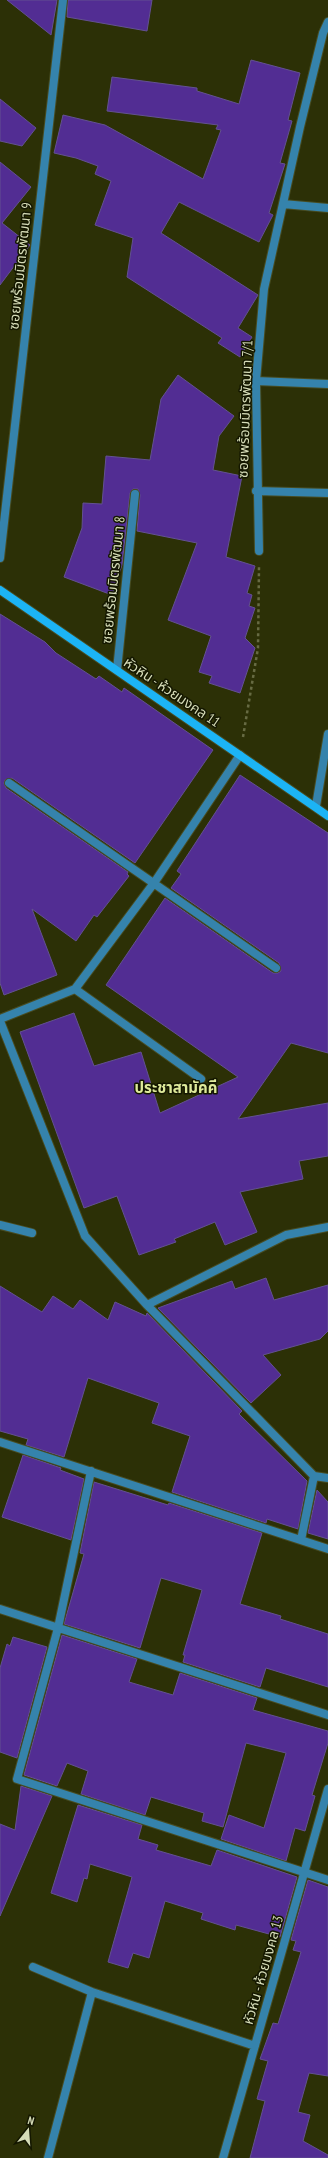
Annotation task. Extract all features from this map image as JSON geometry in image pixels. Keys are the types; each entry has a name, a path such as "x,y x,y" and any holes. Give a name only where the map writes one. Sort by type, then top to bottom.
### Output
{"street":[{"name":"ซอยพร้อมมิตรพัฒนา 9","path":"0,558 63,0"},
{"name":"ซอยพร้อมมิตรพัฒนา 7/1","path":"259,551 256,491 256,381 264,289 305,105 323,33 328,22"},
{"path":"283,204 328,208"},
{"path":"256,381 328,384"},
{"path":"256,491 328,493"},
{"name":"ซอยพร้อมมิตรพัฒนา 8","path":"117,670 135,494"},
{"name":"หัวหิน - ห้วยมงคล 11","path":"0,590 316,806 328,816"},
{"path":"316,806 328,734"},
{"path":"240,755 154,882 75,989 0,1020 85,1236 147,1305 314,1476 328,1478"},
{"path":"9,783 154,882 276,968"},
{"path":"75,989 201,1079"},
{"path":"0,1225 32,1234"},
{"path":"147,1305 286,1235 328,1227"},
{"path":"0,1442 328,1548"},
{"path":"91,1471 58,1628 17,1779 328,1880"},
{"path":"300,1540 314,1476"},
{"path":"0,1609 328,1715"},
{"name":"หัวหิน - ห้วยมงคล 13","path":"223,2158 328,1789"},
{"path":"33,1967 92,1992 255,2046"},
{"path":"48,2158 92,1992"}],"path":[{"path":"240,755 258,648 259,551"}],"building":[{"path":"7,0 57,0 51,35"},
{"path":"68,0 152,0 147,31 67,17"},
{"path":"251,60 300,73 288,120 292,121 280,163 285,164 269,213 273,215 259,242 179,202 161,233 258,295 238,328 252,337 240,357 218,343 222,338 127,277 133,238 95,225 111,181 95,174 98,166 76,158 54,153 63,115 105,125 203,179 221,130 216,129 218,125 107,111 112,77 197,88 197,91 239,104"},
{"path":"0,99 36,128 22,146 0,141"},
{"path":"0,162 31,187 2,223 30,245 0,285"},
{"path":"178,375 234,416 219,436 213,470 242,476 226,557 255,566 247,593 252,595 249,606 255,608 245,638 255,648 240,693 209,683 212,676 199,672 211,636 168,620 197,543 137,531 140,495 138,489 133,489 130,493 122,565 112,595 64,577 82,528 83,503 102,504 106,456 150,460 161,399"},
{"path":"0,614 45,642 56,653 96,679 99,676 122,692 124,688 213,750 135,863 12,778 5,780 4,783 6,788 128,872 127,874 129,876 97,917 94,915 76,941 32,909 57,975 4,995 0,983"},
{"path":"240,775 328,833 328,1053 291,1043 238,1119 328,1103 328,1156 299,1161 303,1179 240,1192 257,1232 225,1245 215,1222 174,1239 176,1242 139,1255 117,1196 84,1208 20,1032 74,1013 94,1066 141,1052 160,1113 238,1077 106,985 165,898 273,973 278,973 281,971 279,963 171,888 181,874 177,871"},
{"path":"266,1278 274,1300 328,1285 328,1331 320,1339 263,1355 281,1375 251,1403 158,1308 232,1281 235,1289"},
{"path":"0,1286 42,1312 53,1296 73,1309 80,1300 108,1320 115,1302 146,1316 147,1313 242,1411 239,1414 307,1481 298,1529 267,1519 266,1523 172,1492 190,1436 152,1423 159,1403 88,1378 64,1457 26,1445 28,1439 0,1431"},
{"path":"23,1455 61,1468 60,1470 84,1479 71,1540 2,1517"},
{"path":"94,1482 168,1505 169,1503 262,1533 240,1604 281,1616 280,1619 328,1634 328,1687 266,1668 260,1687 183,1662 185,1655 183,1655 202,1590 161,1578 140,1648 64,1624 84,1554 80,1553"},
{"path":"317,1490 328,1502 328,1539 308,1533"},
{"path":"62,1635 137,1659 129,1682 173,1695 180,1673 257,1698 253,1710 328,1731 328,1743 312,1795 315,1796 305,1831 295,1828 286,1861 221,1839 229,1815 264,1828 286,1753 246,1743 223,1827 202,1821 204,1813 151,1797 145,1815 81,1794 88,1771 67,1763 57,1786 24,1775"},
{"path":"13,1637 47,1647 17,1758 0,1752 0,1668 7,1644 10,1646"},
{"path":"21,1786 52,1796 0,1916 0,1824 15,1830"},
{"path":"78,1805 142,1825 138,1839 158,1845 156,1850 211,1866 217,1850 297,1877 280,1937 236,1925 235,1930 201,1919 203,1913 165,1901 149,1958 133,1953 128,1968 108,1962 132,1877 90,1864 87,1879 84,1878 77,1902 51,1893"},
{"path":"308,1880 328,1887 328,2076 309,2073 298,2112 310,2115 303,2141 328,2155 328,2158 250,2158 265,2101 257,2099 268,2061 260,2059 273,2023 278,2024 301,1952 293,1950 296,1941 291,1940"}],"district":[{"name":"ประชาสามัคคี","path":"176,1087"}]}
